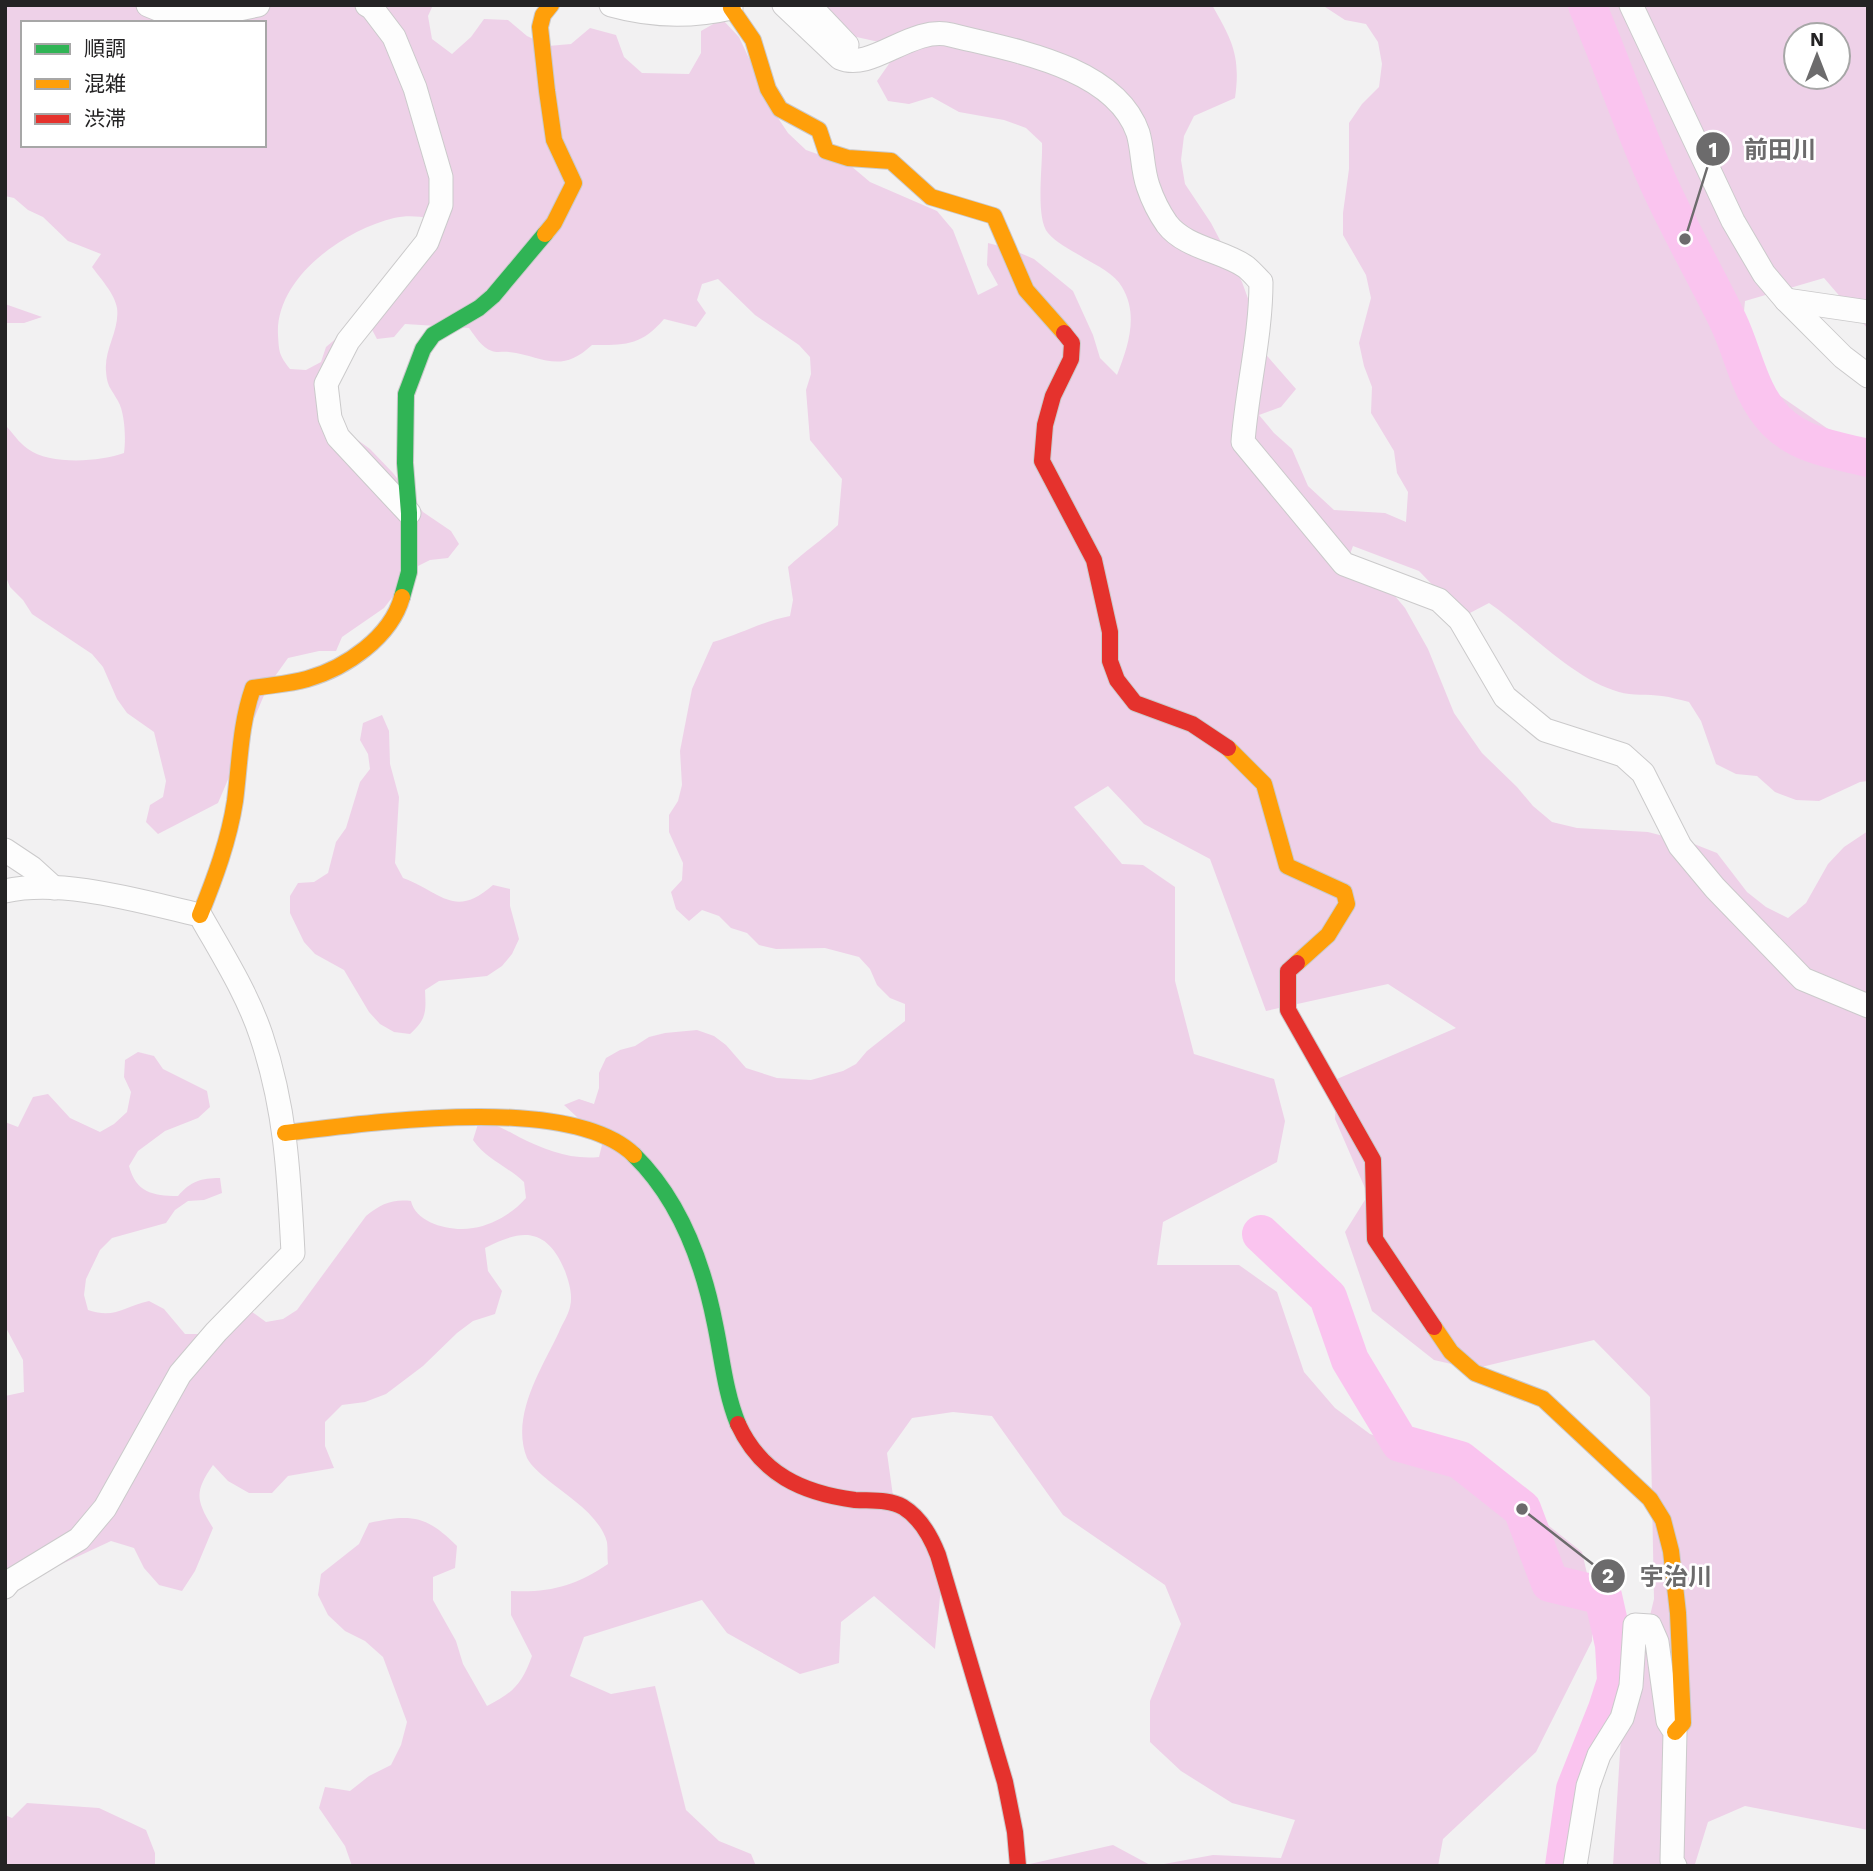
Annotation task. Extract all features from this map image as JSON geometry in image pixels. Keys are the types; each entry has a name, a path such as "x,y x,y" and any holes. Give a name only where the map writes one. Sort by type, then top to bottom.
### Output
{"street":[{"path":"148,5 170,14 220,13 258,5"},
{"path":"366,5 372,8 394,37 415,88 441,177 441,205 427,242 348,341 326,384 330,418 338,437 408,513"},
{"path":"200,915 220,862 232,815 244,708 253,688 307,680 348,662 380,635 399,609 408,572 406,394 423,349 433,335 494,296 554,223 574,183 554,140 549,103 540,27 543,15 551,5"},
{"path":"611,5 666,14 716,11 732,6 753,40 768,89 780,109 819,130 825,151 848,158 891,161 931,197 994,216 1026,290 1072,343 1071,359 1053,396 1045,425 1042,461 1094,560 1110,632 1110,662 1117,680 1135,703 1192,724 1231,750 1264,785 1287,866 1344,892 1347,904 1328,935 1288,971 1288,1010 1373,1160 1375,1239 1451,1352 1475,1373 1543,1399 1650,1499 1663,1520 1671,1551 1678,1613 1683,1723 1675,1732"},
{"path":"783,5 840,58 849,62 862,60 925,33 947,33 1045,59 1079,74 1117,100 1138,132 1148,187 1168,226 1194,244 1245,266 1262,282 1262,311 1243,442 1251,453 1344,564 1439,600 1460,620 1505,697 1515,706 1545,730 1623,755 1643,773 1680,846 1715,888 1803,979 1868,1006"},
{"path":"809,5 862,60"},
{"path":"1631,5 1733,221 1764,274 1843,357 1868,376"},
{"path":"1786,300 1868,312"},
{"path":"5,850 32,868 54,888"},
{"path":"5,891 28,886 54,888 119,897 200,915 240,988 261,1034 285,1133 293,1253 216,1332 180,1374 105,1508 79,1539 10,1581 5,1587"},
{"path":"285,1133 388,1120 504,1118 558,1124 597,1134 623,1146 660,1184 688,1233 710,1302 733,1405 745,1441 767,1468 795,1486 842,1498 897,1504 913,1515 929,1535 959,1626 1006,1788 1018,1847 1018,1866"},
{"path":"1575,1866 1588,1786 1599,1755 1622,1718 1631,1686 1634,1625 1650,1626 1657,1642 1668,1721 1675,1732 1672,1861 1675,1866"}],"shaded area":[{"path":"5,5 139,5 158,21 21,21 21,147 266,147 266,21 163,21 182,5 433,5 428,16 432,39 452,54 471,37 484,19 508,20 527,36 548,46 571,44 590,28 616,35 624,57 642,73 689,74 701,53 701,31 722,19 739,37 774,112 788,133 806,150 851,166 870,182 937,211 953,230 978,295 998,285 987,265 988,243 1034,259 1073,291 1093,335 1100,358 1117,375 1130,331 1127,298 1119,282 1110,274 1048,233 1041,204 1042,143 1026,128 1004,120 959,112 932,97 909,104 888,101 877,81 891,61 879,42 834,32 791,5 1212,5 1225,28 1236,59 1235,98 1194,116 1184,136 1181,160 1185,184 1211,223 1242,282 1258,326 1262,350 1296,389 1281,407 1259,415 1292,449 1308,486 1334,510 1385,513 1406,522 1408,492 1397,473 1394,451 1371,413 1372,387 1359,343 1371,298 1366,275 1343,235 1349,169 1349,123 1362,104 1379,87 1382,64 1378,42 1366,24 1345,20 1322,5 1868,5 1868,329 1824,278 1745,301 1741,342 1760,382 1834,433 1868,444 1868,781 1819,801 1796,800 1775,792 1757,776 1736,774 1716,764 1701,721 1689,702 1662,696 1624,693 1602,686 1551,653 1489,603 1468,614 1450,603 1419,571 1353,546 1345,568 1389,589 1405,608 1428,649 1454,713 1482,753 1552,822 1577,828 1648,832 1717,853 1747,892 1766,907 1788,918 1806,903 1828,864 1844,847 1868,831 1868,1830 1745,1806 1708,1822 1695,1864 1697,1866 1613,1866 1621,1736 1654,1599 1650,1397 1594,1340 1473,1369 1434,1360 1372,1311 1345,1232 1368,1195 1335,1119 1337,1079 1456,1028 1388,984 1266,1011 1210,859 1144,824 1108,786 1074,807 1122,864 1143,865 1175,887 1175,981 1194,1054 1274,1079 1285,1121 1277,1162 1163,1222 1157,1265 1239,1265 1277,1292 1304,1372 1335,1408 1370,1434 1478,1470 1582,1552 1592,1595 1592,1641 1536,1752 1443,1839 1438,1866 1153,1866 1213,1855 1281,1858 1295,1820 1232,1803 1181,1771 1150,1742 1150,1701 1181,1624 1165,1585 1063,1515 992,1416 953,1412 912,1418 887,1453 893,1496 943,1566 935,1649 874,1596 841,1622 839,1663 800,1674 727,1633 702,1600 584,1637 570,1676 611,1694 655,1686 686,1810 719,1841 751,1854 756,1866 352,1866 345,1846 319,1808 325,1787 350,1791 369,1776 391,1765 401,1745 407,1722 383,1657 365,1641 345,1631 328,1615 318,1595 321,1574 359,1544 369,1523 407,1518 436,1528 457,1546 455,1568 433,1577 433,1600 456,1641 463,1664 487,1706 516,1687 532,1656 511,1615 511,1591 538,1591 573,1583 608,1564 607,1542 598,1524 534,1467 527,1458 523,1442 522,1426 530,1393 568,1314 571,1298 568,1280 558,1257 550,1246 532,1236 511,1237 485,1248 488,1271 502,1291 495,1314 473,1321 423,1366 386,1394 365,1402 342,1405 325,1422 325,1446 334,1468 288,1476 272,1493 249,1493 228,1481 213,1465 203,1482 199,1496 213,1528 195,1571 182,1591 159,1585 144,1568 134,1548 111,1541 49,1570 5,1574 5,1396 24,1392 23,1360 5,1326 5,1122 18,1127 33,1097 48,1094 70,1118 100,1132 127,1112 131,1092 124,1077 125,1060 138,1052 154,1056 163,1069 207,1091 210,1107 198,1118 165,1131 138,1151 129,1166 136,1182 146,1191 178,1196 197,1181 220,1178 222,1193 204,1200 188,1201 175,1210 166,1223 112,1238 100,1250 86,1279 84,1295 88,1310 105,1313 149,1301 164,1309 185,1334 202,1334 241,1304 266,1322 283,1319 297,1310 366,1216 387,1203 411,1201 414,1209 427,1221 455,1229 488,1224 515,1209 526,1198 524,1182 478,1147 473,1140 478,1124 500,1127 558,1153 599,1157 603,1141 564,1105 579,1099 594,1104 599,1088 599,1073 606,1058 649,1037 697,1030 714,1036 726,1045 746,1068 777,1078 811,1080 843,1071 856,1064 867,1051 905,1021 905,1004 890,998 877,985 870,969 859,957 825,948 776,949 759,945 747,933 731,928 719,916 702,910 689,921 676,909 671,892 682,880 683,863 669,832 669,815 678,801 682,785 680,751 692,689 713,642 790,616 793,600 788,567 838,525 842,479 810,440 806,390 811,374 810,357 799,345 755,315 718,279 702,284 697,300 706,313 696,327 664,319 640,339 623,344 592,345 581,354 561,361 492,351 482,345 469,328 405,324 394,337 377,339 369,324 440,238 447,224 421,217 394,218 354,233 335,245 300,276 288,294 280,314 279,350 290,369 306,370 321,362 326,347 339,336 337,399 344,430 370,449 393,473 423,512 451,531 459,544 448,558 430,560 416,567 384,608 342,637 336,651 319,651 288,658 268,686 218,803 158,834 146,822 150,805 163,797 166,781 154,732 127,713 117,699 103,667 92,654 32,614 10,587 5,575 5,425 28,449 48,458 61,460 89,460 114,456 124,453 125,441 122,412 108,384 106,371 117,308 110,292 92,267 101,254 68,241 43,217 28,210 14,198 5,196"},
{"path":"5,304 42,317 24,323 5,323"},
{"path":"382,715 389,731 390,764 399,797 395,863 403,878 448,900 458,902 480,895 493,885 510,889 510,906 519,939 502,966 487,976 439,981 425,990 424,1014 420,1024 410,1034 394,1032 380,1024 369,1012 344,970 315,954 304,942 290,913 290,896 298,883 314,882 328,873 336,842 346,828 360,782 370,769 368,754 360,740 363,723"},
{"path":"27,1803 99,1808 146,1830 155,1853 155,1866 5,1866 5,1815 12,1818"},
{"path":"1113,1845 1152,1866 1030,1866 1030,1864"}],"waterway":[{"path":"1587,5 1654,173 1728,321 1759,398 1776,421 1796,436 1819,446 1868,458"},
{"path":"1261,1234 1328,1297 1350,1360 1400,1443 1460,1460 1522,1509 1550,1583 1603,1596 1614,1645 1616,1681 1575,1789 1564,1866"}],"traffic: fast":[{"path":"402,597 409,572 409,513 405,463 406,394 423,349 433,335 479,308 493,296 545,234"},
{"path":"634,1155 664,1191 696,1255 710,1301 727,1387 738,1424"}],"traffic: slow":[{"path":"545,234 554,223 574,183 554,140 547,91 540,27 543,15 551,5"},
{"path":"733,5 731,8 753,40 768,89 780,109 819,130 826,151 848,158 891,161 931,197 994,216 1026,290 1064,333"},
{"path":"200,915 229,830 243,730 253,688 307,679 351,659 377,638 388,625 402,597"},
{"path":"1228,748 1264,784 1287,866 1344,892 1347,904 1328,935 1297,963"},
{"path":"285,1133 415,1119 517,1118 564,1124 604,1136 634,1155"},
{"path":"1434,1327 1451,1352 1475,1373 1543,1399 1650,1499 1663,1520 1671,1551 1678,1613 1683,1723 1675,1732"}],"traffic: jam":[{"path":"1064,333 1072,343 1071,359 1053,396 1045,425 1042,461 1094,560 1110,632 1110,661 1117,680 1135,703 1192,724 1228,748"},
{"path":"1297,963 1288,971 1288,1010 1373,1160 1375,1239 1434,1327"},
{"path":"738,1424 759,1456 785,1478 836,1497 898,1504 925,1528 938,1555 1005,1782 1015,1832 1018,1866"}],"place":[{"name":"前田川","path":"1685,239"},
{"name":"宇治川","path":"1522,1509"}]}
